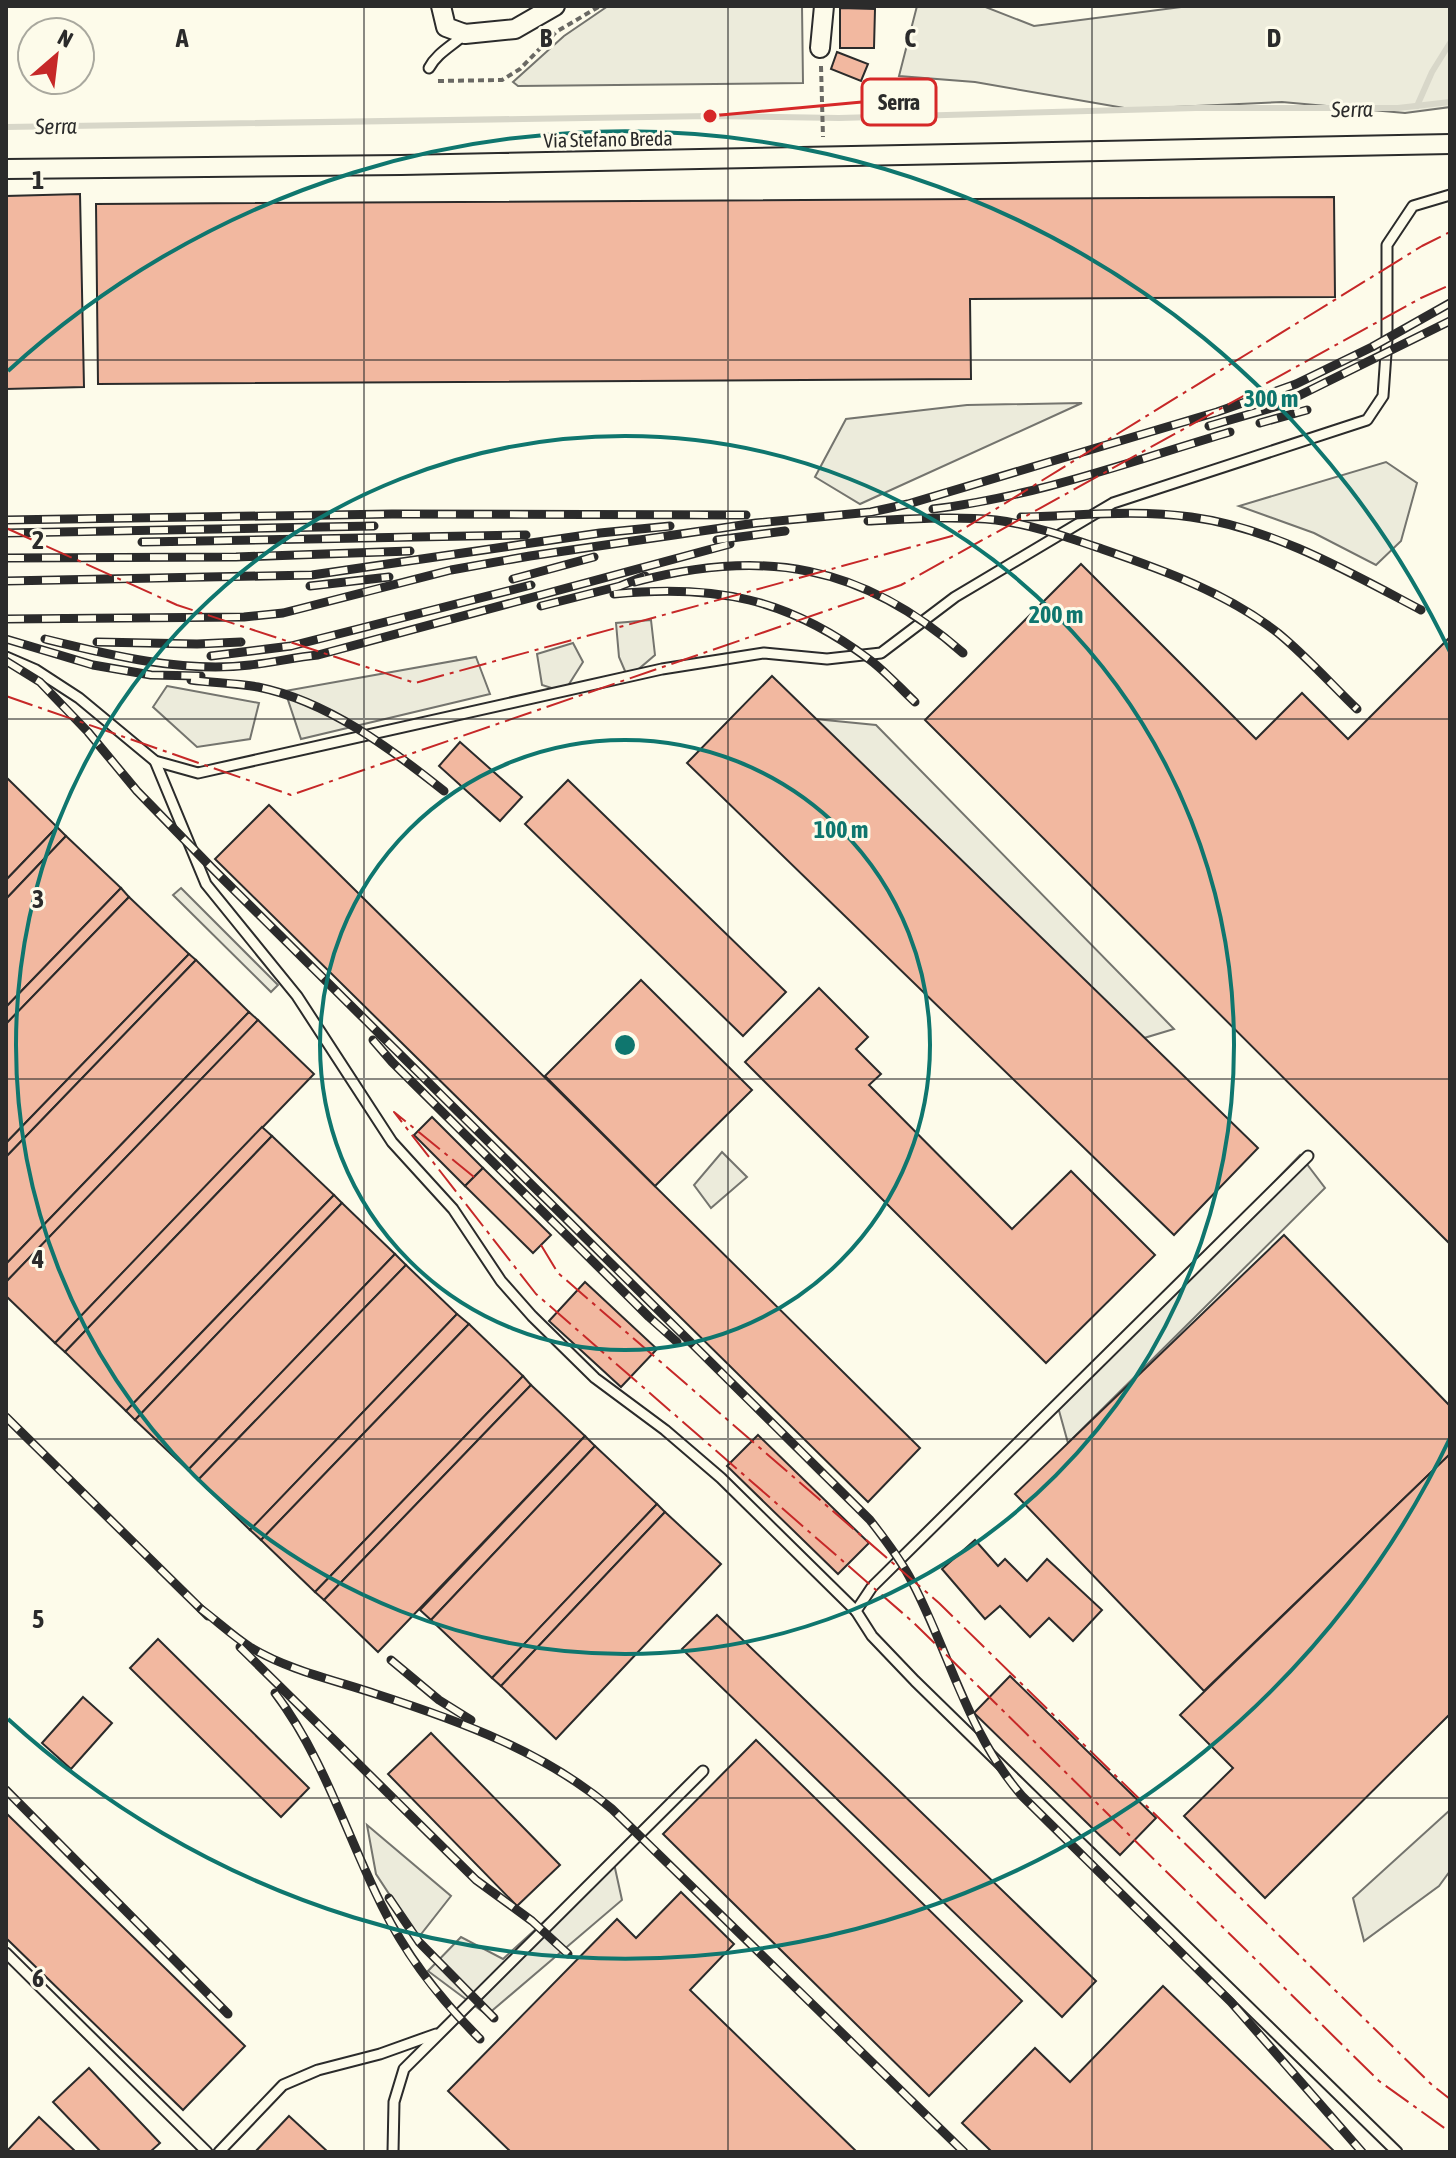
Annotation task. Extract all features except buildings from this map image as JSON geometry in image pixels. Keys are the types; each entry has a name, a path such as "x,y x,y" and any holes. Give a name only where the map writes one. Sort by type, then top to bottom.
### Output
{"street":[{"path":"441,6 446,27 465,34 515,29 555,6"},
{"path":"820,48 824,6"},
{"name":"Via Stefano Breda","path":"6,169 1450,144"}],"lane":[{"path":"429,68 435,56 450,48 465,34"},
{"path":"6,657 36,670 79,698 155,761 198,773 662,669 764,653 827,659 881,653 955,597 1113,503 1367,420 1383,396 1387,339 1387,245 1413,206 1450,195"},
{"path":"155,761 206,884 297,996 392,1142 453,1209 501,1281 532,1316 595,1378 665,1430 721,1478 856,1611 872,1636 915,1681 1397,2152"},
{"path":"856,1611 872,1587 1308,1156"},
{"path":"393,2152 394,2102 404,2069 703,1771"},
{"path":"6,1953 207,2152"},
{"path":"219,2152 283,2085 318,2070 380,2054 440,2033"}],"path":[{"path":"429,68 424,78 430,80 502,80 520,69 556,32 600,6"},
{"path":"823,87 823,145"}],"shaded area":[{"path":"608,6 802,6 803,83 518,86 513,82 564,36"},
{"path":"917,6 983,6 1034,26 1189,6 1450,6 1450,107 1405,113 1282,102 1130,109 975,82 899,76"},
{"path":"1082,403 860,504 815,477 846,419 967,405"},
{"path":"1386,462 1417,483 1401,541 1376,565 1314,533 1239,506"},
{"path":"651,620 655,655 628,678 619,657 616,623"},
{"path":"573,643 583,662 564,692 542,685 537,654"},
{"path":"476,657 490,694 301,739 285,691"},
{"path":"167,686 259,703 250,739 197,747 153,707"},
{"path":"815,719 876,725 1174,1029 1144,1038"},
{"path":"181,888 278,985 271,992 173,895"},
{"path":"722,1152 747,1177 711,1208 694,1185"},
{"path":"1300,1155 1325,1188 1068,1443 1058,1407"},
{"path":"1450,1810 1450,1871 1439,1886 1364,1941 1353,1898"},
{"path":"367,1825 451,1896 418,1938 376,1874"},
{"path":"613,1859 622,1900 487,2015 428,1971 461,1937 503,1959"}],"waterway":[{"path":"1417,106 1432,72 1450,43"},
{"name":"Serra","path":"6,127 710,116 839,118 1196,108 1398,108 1450,102"}],"railway":[{"path":"6,619 244,617 283,613 451,570 530,556 756,523 871,512 908,504 1217,412 1296,384 1372,347 1450,303"},
{"path":"1209,426 1278,406 1450,321"},
{"path":"1260,423 1307,410"},
{"path":"933,509 1046,487 1230,432"},
{"path":"1021,517 1149,513 1221,523 1310,553 1421,610"},
{"path":"6,520 392,514 746,515"},
{"path":"868,521 996,520 1050,532 1148,565 1216,594 1258,619 1298,651 1357,709"},
{"path":"6,533 374,526"},
{"path":"6,581 312,575 600,533 670,526"},
{"path":"717,540 785,531"},
{"path":"142,542 526,535"},
{"path":"45,639 172,665 224,667 258,664 318,655 730,544"},
{"path":"6,558 236,557 410,551"},
{"path":"513,579 594,557"},
{"path":"635,582 726,566 768,566 809,571 849,582 887,600 925,623 963,653"},
{"path":"541,606 620,586 645,576"},
{"path":"310,586 389,577"},
{"path":"211,656 291,646 531,585"},
{"path":"614,594 685,591 718,594 780,609 840,639 876,665 915,702"},
{"path":"6,639 93,665 151,675 201,676"},
{"path":"97,642 241,642"},
{"path":"6,661 40,682 88,732 137,791 212,868 870,1520 909,1576 986,1745 1022,1796 1231,2002 1362,2152"},
{"path":"191,680 258,687 309,703 357,728 444,791"},
{"path":"373,1040 677,1342"},
{"path":"6,1417 208,1616"},
{"path":"201,1609 244,1643 265,1655 470,1727 530,1755 586,1789 612,1809 964,2152"},
{"path":"240,1647 476,1880 532,1921 568,1954"},
{"path":"391,1660 439,1700 471,1720"},
{"path":"275,1693 321,1770 369,1879 402,1943 438,1993 480,2039"},
{"path":"6,1790 228,2014"},
{"path":"389,1898 419,1942 494,2018"}],"power":[{"path":"6,528 177,605 415,683 952,536 1422,246 1450,232"},
{"path":"6,696 291,795 901,585 1421,298 1450,285"},
{"path":"474,1177 394,1112 536,1294 914,1623 1379,2081 1450,2132"},
{"path":"541,1245 558,1273 939,1603 1432,2085 1450,2099"}],"place":[{"name":"Serra","path":"710,116"}]}
